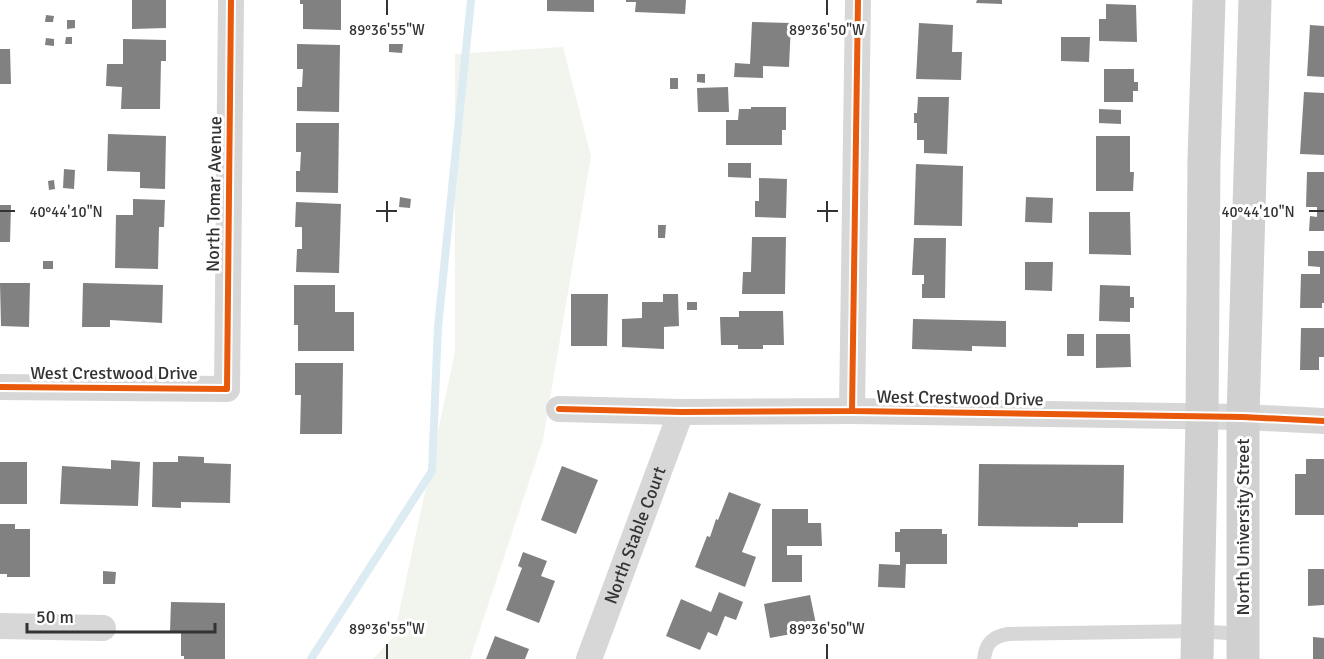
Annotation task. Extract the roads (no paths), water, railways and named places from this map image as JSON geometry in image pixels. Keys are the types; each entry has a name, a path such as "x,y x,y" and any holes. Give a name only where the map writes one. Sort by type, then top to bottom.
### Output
{"main road":[{"path":"1198,645 1204,160 1209,0"},
{"name":"North University Street","path":"1243,646 1243,417 1255,0"}],"street":[{"name":"North Tomar Avenue","path":"227,389 231,0"},
{"path":"852,411 858,0"},
{"name":"West Crestwood Drive","path":"0,387 227,389"},
{"name":"West Crestwood Drive","path":"559,410 852,411 1243,417 1324,421"},
{"name":"North Stable Court","path":"589,659 681,412"},
{"path":"0,626 103,628"}],"lane":[{"path":"984,659 987,644 997,636 1008,634 1243,646"}],"waterway":[{"path":"311,659 432,471 438,327 471,0"}]}
